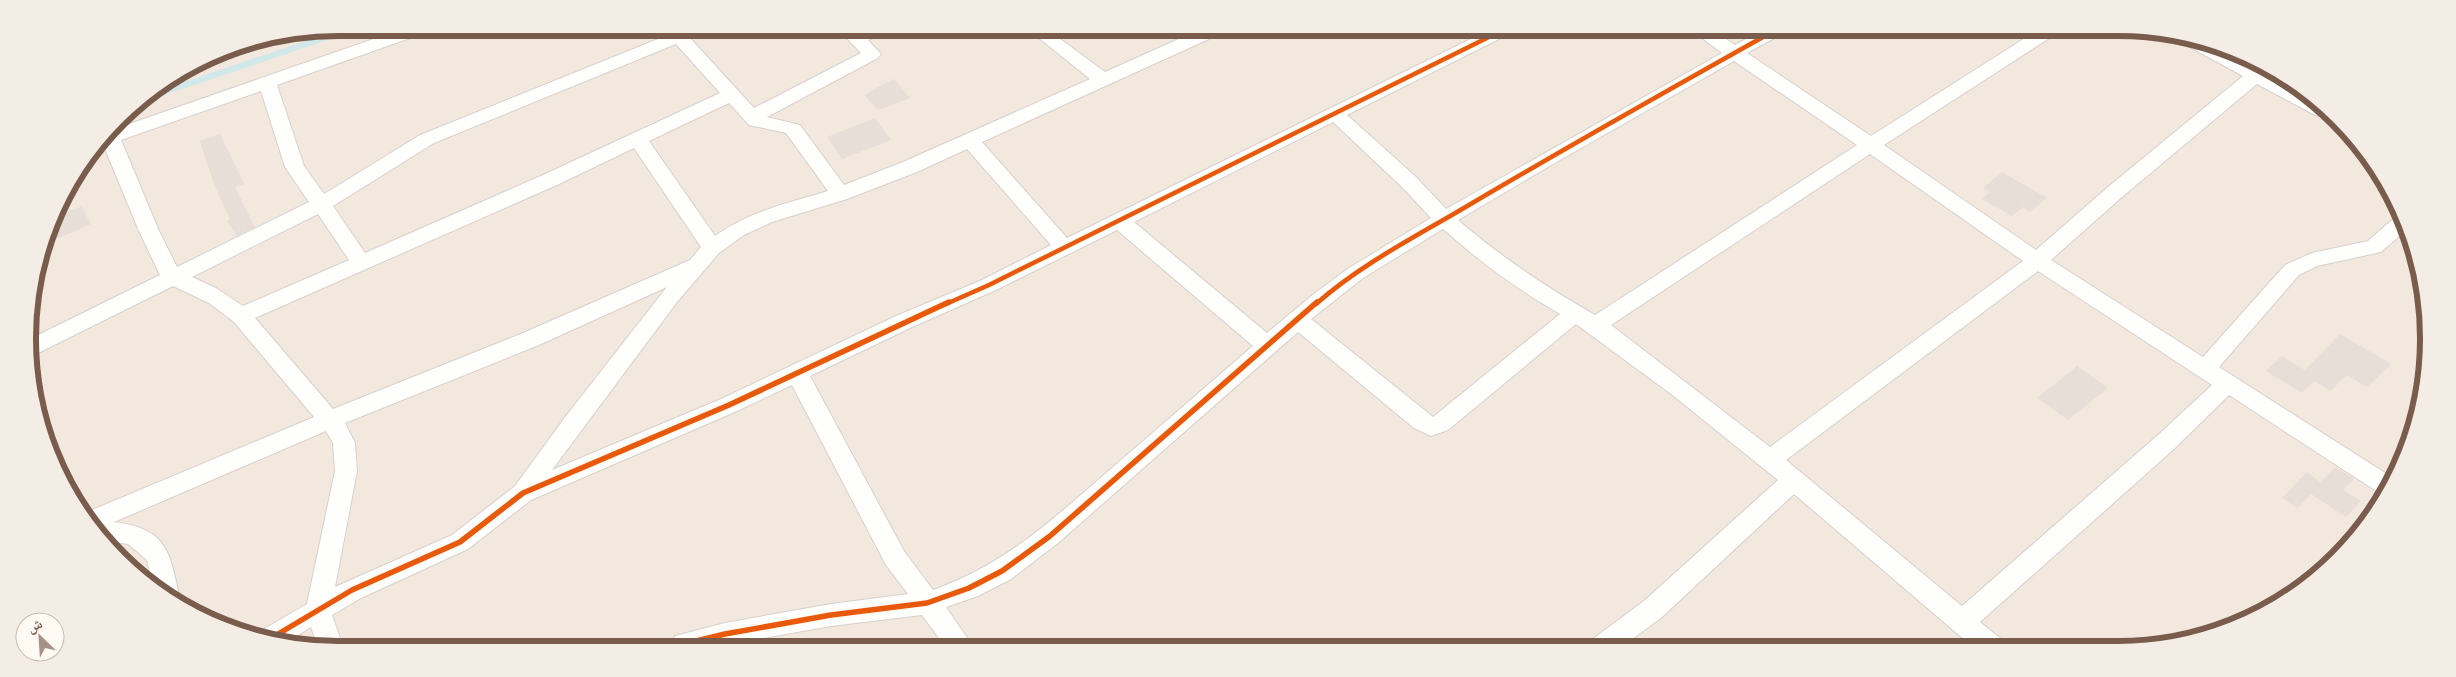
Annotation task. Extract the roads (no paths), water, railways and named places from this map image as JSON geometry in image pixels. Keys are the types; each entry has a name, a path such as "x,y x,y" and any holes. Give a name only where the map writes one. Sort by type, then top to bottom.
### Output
{"street":[{"path":"114,136 398,36"},
{"path":"36,345 322,204 427,139 668,36"},
{"path":"678,36 751,117 762,123 787,126 792,129 840,194"},
{"path":"751,117 869,57 871,52 854,36"},
{"path":"1044,36 1102,79"},
{"path":"523,493 574,422 705,256 737,230 765,216 840,194 971,141 1102,79 1200,36"},
{"path":"278,634 372,580 460,542 523,493 797,373 1065,248 1336,115 1491,36"},
{"path":"1709,36 2037,261 2383,483"},
{"path":"696,641 831,615 927,603 969,588 1002,571 1050,536 1322,298 1356,273 1546,158 1765,36"},
{"path":"1596,325 2040,36"},
{"path":"2225,56 2259,72 2296,95"},
{"path":"1770,460 2037,261 2259,72"},
{"path":"267,82 293,163 361,262"},
{"path":"241,316 550,180 730,94"},
{"path":"1336,115 1409,182 1445,220 1483,253 1515,276 1596,325 1770,460 1985,641"},
{"path":"637,138 705,256"},
{"path":"110,140 149,231 172,278 223,300 241,316 296,382 331,419 344,443 346,471 318,611 329,641"},
{"path":"971,141 1065,248"},
{"path":"1120,221 1268,346"},
{"path":"2205,369 2261,302 2292,270 2312,260 2374,247 2398,226"},
{"path":"97,519 331,419 531,339 705,256"},
{"path":"1298,320 1430,427 1440,424 1575,313"},
{"path":"797,373 895,558 955,641"},
{"path":"1962,622 2166,442 2228,383"},
{"path":"1610,641 1653,609 1794,480"},
{"path":"105,530 134,535 158,555 165,586"}],"waterway":[{"path":"165,92 329,36"}]}
